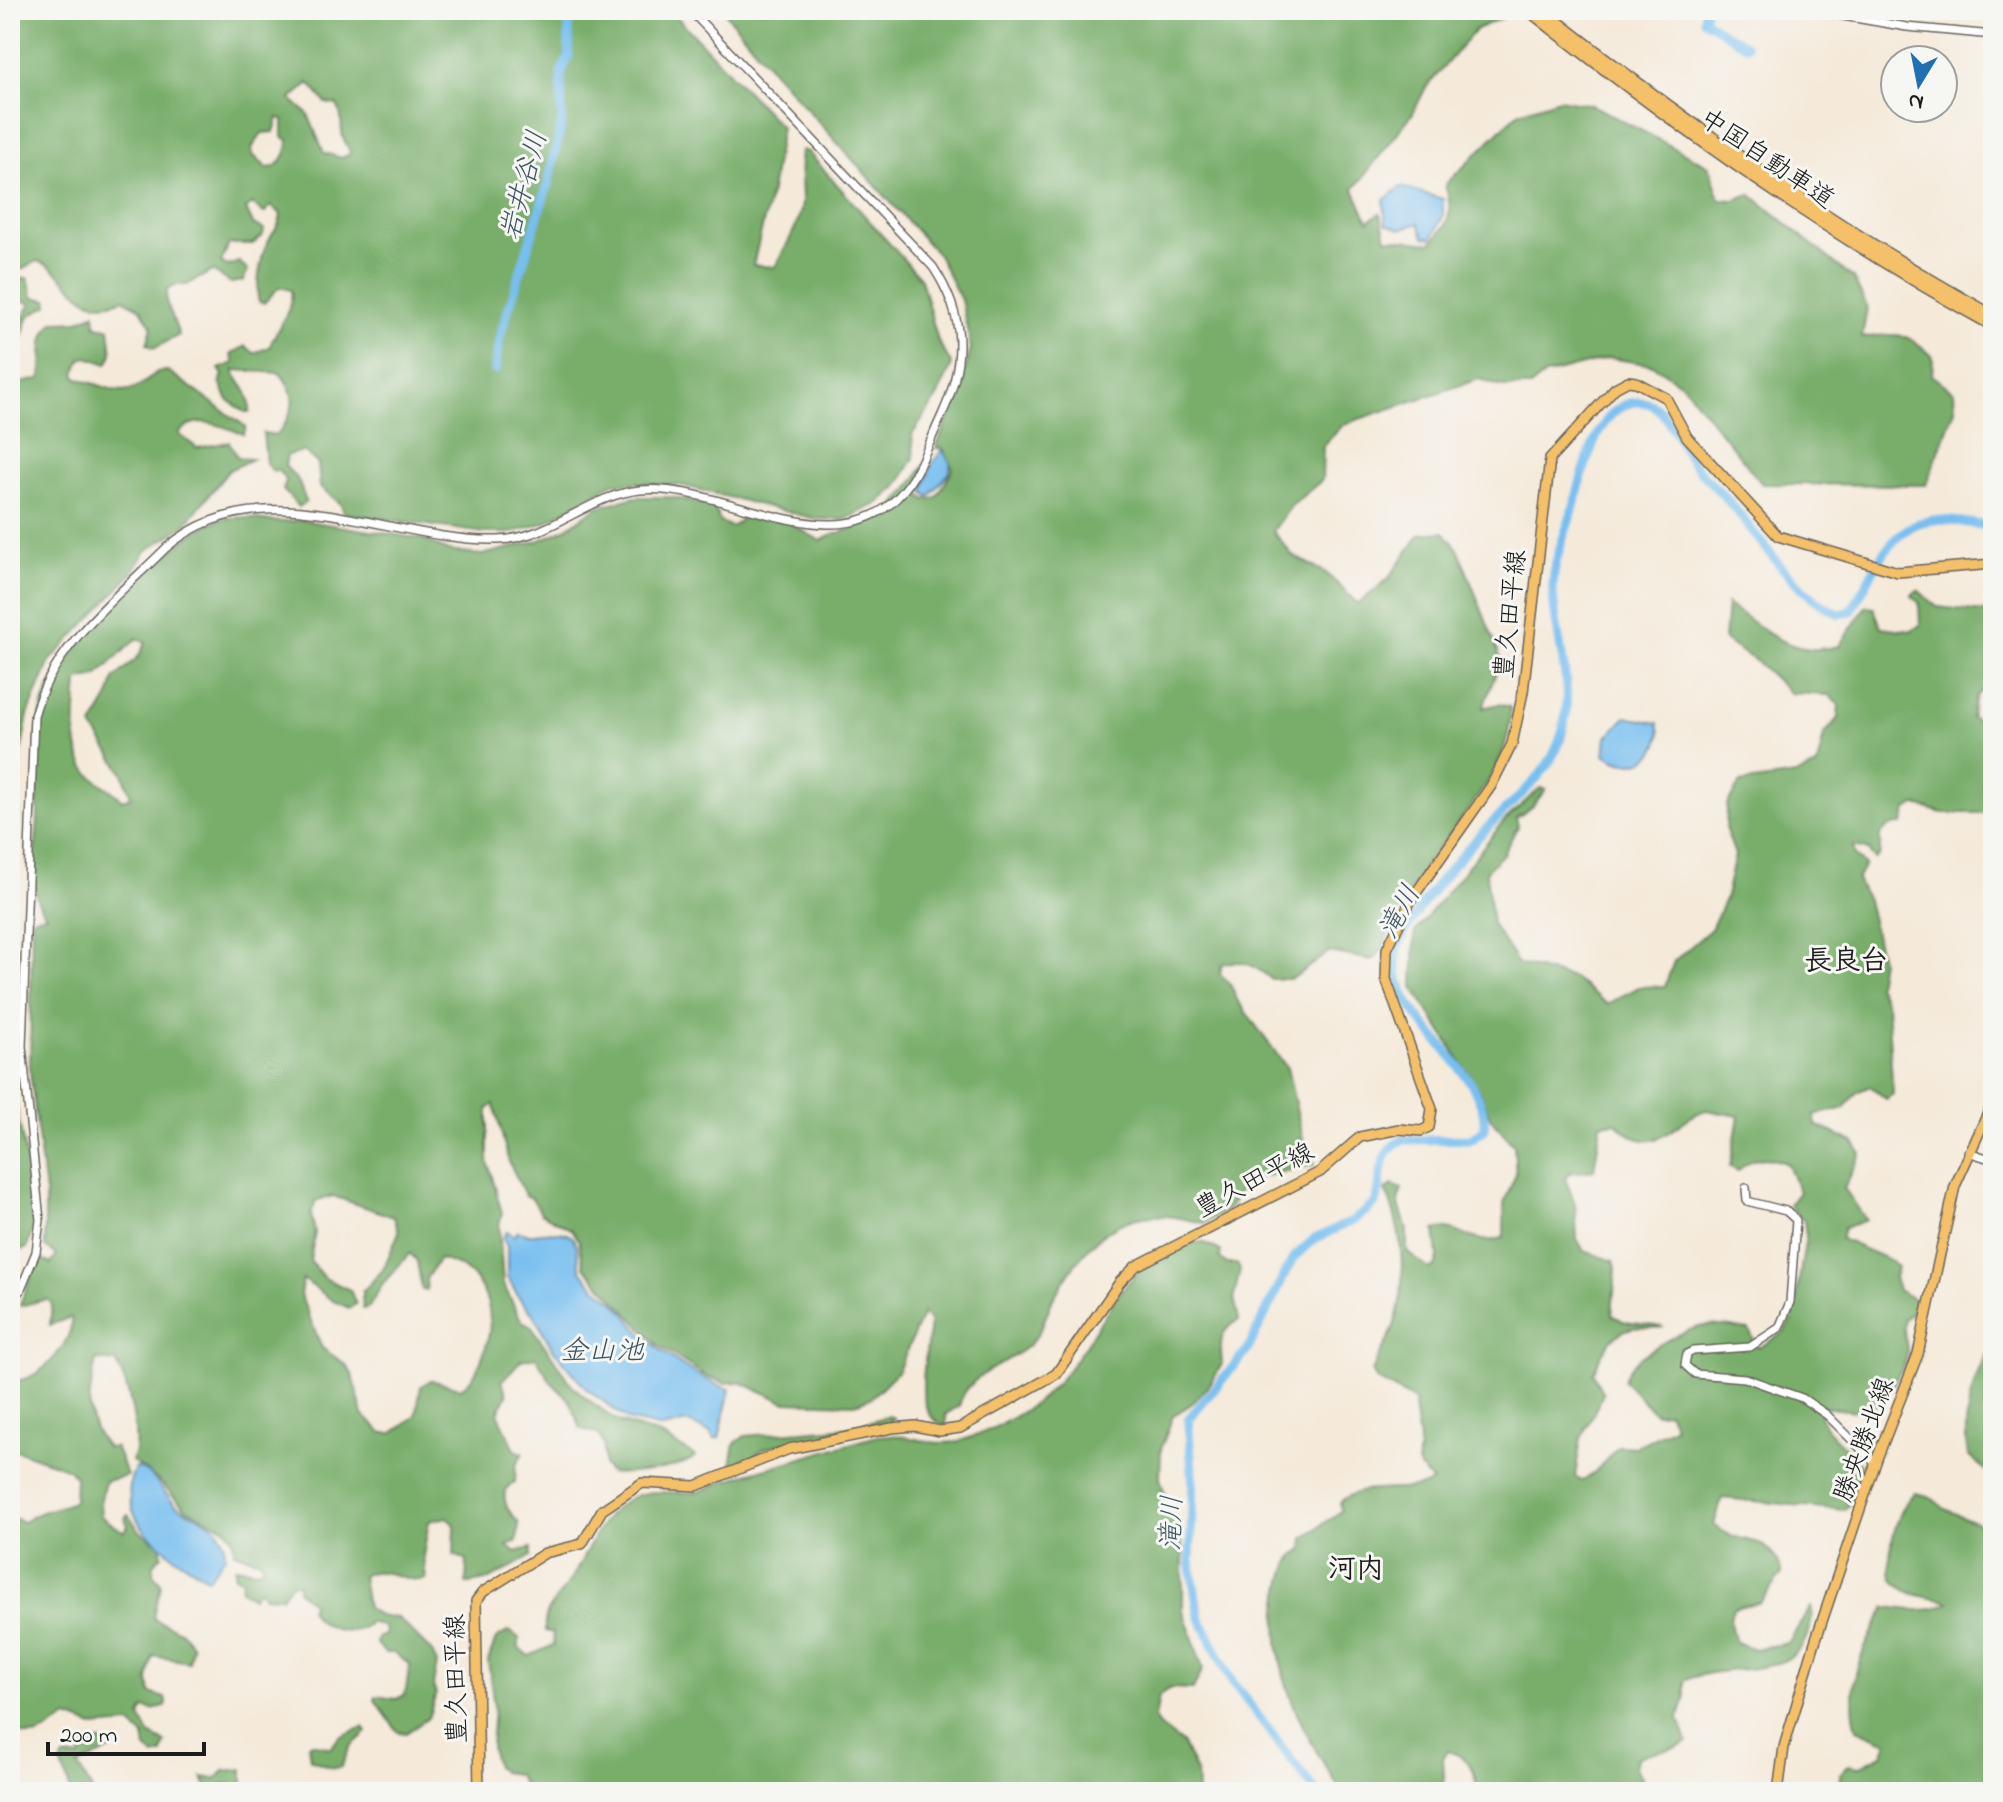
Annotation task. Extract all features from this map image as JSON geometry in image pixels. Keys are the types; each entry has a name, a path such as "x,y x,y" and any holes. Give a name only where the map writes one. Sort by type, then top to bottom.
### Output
{"highway":[{"name":"中国自動車道","path":"1529,10 1670,117 1761,181 1862,248 1993,325"},
{"name":"中国自動車道","path":"1542,10 1738,155 1864,239 1993,316"}],"main road":[{"name":"豊久田平線","path":"479,1792 476,1601 483,1592 545,1553 582,1544 602,1510 623,1493 647,1482 704,1485 789,1449 892,1428 940,1431 960,1428 1056,1374 1120,1282 1136,1266 1320,1172 1360,1137 1399,1129 1421,1131 1429,1127 1432,1109 1386,979 1387,949 1411,900 1491,786 1512,744 1523,692 1550,459 1615,388 1628,381 1636,382 1666,398 1687,437 1778,536 1888,570 1993,564"},
{"name":"勝央勝北線","path":"1778,1792 1784,1747 1815,1642 1876,1464 1918,1354 1955,1186 1993,1102"}],"street":[{"path":"10,1303 20,1291 36,1252 40,1220 22,1046 34,716 46,683 75,641 166,548 211,519 252,509 290,510 477,538 517,538 554,527 608,497 641,490 683,492 808,523 845,524 883,509 902,493 914,474 958,373 960,329 952,299 933,267 690,10"},
{"path":"1809,10 1907,27 1993,35"},
{"path":"1968,1152 1993,1160"},
{"path":"1746,1188 1745,1200 1786,1211 1796,1220 1797,1238 1788,1312 1779,1328 1763,1342 1738,1349 1693,1351 1687,1354 1685,1365 1695,1374 1745,1378 1802,1398 1827,1415 1876,1464"}],"green space":[{"path":"10,10 670,10 781,127 771,191 753,265 775,267 792,235 802,201 801,150 808,152 921,279 938,341 952,365 937,397 912,435 914,458 896,488 877,504 844,520 816,519 680,485 613,483 546,522 512,533 485,533 344,513 341,504 320,487 318,464 304,451 287,455 285,466 298,480 306,502 299,507 283,490 286,481 278,470 273,471 266,463 263,433 277,435 291,412 292,397 286,382 280,373 234,370 250,404 250,412 245,412 227,399 219,369 234,363 231,355 245,346 254,353 270,347 290,305 291,290 279,287 264,303 259,302 258,297 263,256 281,214 271,206 264,213 252,204 246,209 253,224 264,229 263,235 253,244 229,244 221,262 228,266 239,262 248,270 243,281 231,283 212,271 187,285 167,289 166,301 179,335 155,348 147,344 152,327 140,308 123,299 107,304 84,298 49,266 37,261 15,273 12,266 17,257 10,252","holes":["309,83 326,103 337,105 343,137 350,154 342,158 324,153 308,114 291,99","278,118 283,119 287,149 280,162 267,168 253,155 252,148 262,133 274,132"]},
{"path":"723,10 1504,10 1504,17 1476,29 1425,89 1413,113 1354,189 1368,221 1380,213 1386,238 1431,243 1446,223 1450,210 1445,185 1519,112 1559,99 1592,105 1709,166 1720,199 1734,200 1750,194 1853,278 1867,307 1862,338 1894,335 1916,342 1933,357 1932,375 1954,392 1955,409 1926,485 1762,484 1683,385 1653,365 1609,358 1545,375 1530,387 1502,387 1479,379 1344,424 1323,446 1322,480 1292,505 1273,531 1293,556 1325,572 1358,604 1388,579 1420,534 1444,532 1458,549 1501,659 1483,708 1499,704 1510,707 1509,729 1494,771 1420,873 1381,951 1372,960 1329,952 1292,979 1271,979 1243,963 1222,964 1220,974 1230,983 1237,1000 1287,1068 1304,1143 1304,1157 1314,1162 1313,1165 1246,1180 1228,1210 1205,1223 1168,1216 1143,1217 1110,1230 1096,1240 1073,1267 1031,1343 970,1385 959,1406 946,1414 946,1426 934,1420 927,1410 924,1397 924,1365 930,1322 923,1313 898,1371 871,1398 855,1404 785,1402 740,1382 725,1383 707,1377 657,1344 584,1267 579,1241 572,1230 541,1213 532,1198 525,1195 509,1162 494,1104 488,1109 488,1162 502,1213 499,1226 503,1284 521,1320 531,1326 572,1385 590,1401 619,1422 660,1435 695,1456 668,1468 610,1473 604,1466 604,1445 599,1434 581,1429 570,1401 551,1382 536,1357 521,1360 502,1381 507,1395 498,1413 515,1450 523,1453 516,1465 515,1482 509,1486 505,1496 508,1508 519,1523 517,1541 507,1546 515,1552 531,1548 531,1556 490,1579 466,1584 467,1560 454,1555 455,1525 447,1517 429,1521 423,1556 426,1579 379,1572 362,1576 367,1608 380,1616 398,1618 432,1652 437,1664 433,1685 436,1694 428,1718 406,1733 398,1732 375,1700 376,1696 396,1699 405,1695 410,1665 394,1653 385,1653 376,1644 377,1638 385,1635 384,1627 370,1622 347,1631 321,1622 310,1610 312,1602 298,1591 298,1583 291,1583 281,1597 265,1596 258,1590 253,1597 241,1590 242,1580 234,1576 235,1567 257,1570 263,1567 260,1560 234,1552 233,1539 226,1528 186,1509 161,1483 132,1461 135,1451 134,1426 125,1383 116,1362 96,1360 90,1395 91,1416 107,1448 115,1447 127,1476 105,1481 100,1503 101,1516 124,1532 128,1526 125,1518 128,1515 141,1532 160,1545 162,1555 154,1564 153,1574 161,1583 154,1619 182,1632 192,1646 189,1662 153,1656 148,1679 150,1693 165,1698 167,1705 153,1710 144,1708 140,1716 149,1734 165,1742 162,1754 155,1756 146,1749 144,1736 130,1724 93,1727 68,1717 35,1736 10,1729 10,1513 12,1518 24,1522 36,1514 74,1501 75,1478 69,1469 10,1448 10,1379 20,1380 41,1370 60,1350 71,1327 71,1317 50,1325 52,1304 47,1299 20,1306 41,1259 51,1264 57,1255 45,1247 45,1193 30,1071 32,918 46,915 35,893 34,866 38,814 37,737 47,693 75,650 148,571 197,531 227,518 279,522 300,520 422,539 448,551 482,555 538,541 565,529 598,507 635,497 672,497 714,506 720,522 732,527 747,514 789,523 821,541 885,513 909,489 923,467 925,481 919,494 926,500 937,497 953,469 943,448 936,448 961,387 971,348 961,300 938,255 773,71","holes":["137,638 146,643 138,657 114,679 109,697 92,726 123,773 131,797 122,800 91,776 82,763 76,740 78,680 97,676","333,1196 394,1217 399,1232 383,1270 362,1292 363,1309 369,1307 383,1283 410,1253 417,1261 422,1290 427,1291 426,1279 439,1259 468,1273 485,1296 489,1310 487,1342 479,1367 471,1379 460,1388 431,1380 421,1386 416,1416 393,1433 382,1433 363,1415 352,1374 345,1364 322,1348 300,1294 303,1279 333,1301 349,1308 356,1304 350,1290 324,1278 310,1261 315,1232 311,1214 316,1201"]},
{"path":"21,278 28,278 33,297 48,300 48,305 29,316 18,348 11,349 10,336 31,304 10,294 10,286"},
{"path":"95,313 96,326 109,328 112,354 107,364 87,357 81,359 75,374 77,378 120,391 137,387 157,372 168,371 246,427 244,434 202,422 186,427 179,434 197,448 229,442 238,458 252,459 229,470 184,526 146,551 130,576 50,661 28,715 20,757 17,871 10,885 10,385 40,379 44,337 53,322 78,321"},
{"path":"1918,590 1937,607 1993,613 1993,679 1976,696 1971,717 1979,721 1993,719 1993,806 1985,813 1943,813 1916,805 1907,810 1903,824 1888,827 1880,835 1880,854 1875,859 1866,849 1853,846 1855,856 1865,865 1857,880 1867,900 1881,959 1877,985 1887,1005 1893,1094 1886,1099 1870,1086 1857,1092 1845,1108 1814,1115 1816,1125 1854,1142 1861,1154 1844,1188 1866,1220 1844,1228 1841,1239 1892,1261 1897,1267 1894,1278 1898,1290 1916,1300 1918,1307 1904,1319 1906,1359 1883,1399 1868,1409 1824,1407 1820,1416 1826,1428 1860,1464 1858,1489 1844,1510 1722,1498 1714,1525 1735,1537 1763,1545 1777,1560 1782,1574 1760,1602 1734,1608 1730,1625 1736,1642 1754,1649 1788,1643 1811,1607 1808,1632 1800,1648 1773,1665 1700,1675 1685,1681 1685,1698 1679,1718 1687,1742 1637,1758 1635,1768 1649,1788 1677,1792 1477,1792 1475,1777 1467,1761 1448,1751 1443,1758 1445,1792 1342,1792 1312,1744 1290,1694 1278,1641 1278,1613 1288,1564 1303,1550 1304,1538 1341,1511 1340,1503 1348,1496 1372,1490 1413,1488 1433,1481 1418,1464 1419,1441 1414,1400 1377,1380 1372,1372 1394,1326 1401,1293 1402,1257 1396,1221 1385,1190 1393,1185 1402,1189 1398,1201 1407,1230 1407,1252 1429,1269 1435,1267 1438,1257 1435,1230 1452,1230 1485,1240 1504,1237 1504,1203 1516,1174 1514,1145 1491,1119 1480,1092 1413,987 1415,932 1504,821 1540,788 1546,789 1532,807 1516,818 1518,826 1503,854 1486,871 1492,924 1518,964 1573,978 1607,1004 1639,987 1665,986 1674,961 1711,929 1726,897 1735,855 1726,830 1727,805 1740,783 1796,775 1817,766 1824,735 1838,718 1839,705 1829,695 1790,693 1757,662 1724,640 1727,604 1779,639 1792,645 1822,649 1839,646 1866,606 1874,608 1881,627 1912,631 1920,625 1919,603 1911,595","holes":["1706,1110 1739,1116 1730,1167 1738,1171 1749,1162 1761,1158 1781,1161 1788,1164 1799,1192 1789,1205 1804,1221 1806,1236 1792,1319 1783,1333 1758,1348 1749,1330 1710,1326 1683,1333 1645,1354 1627,1372 1624,1381 1655,1413 1668,1412 1675,1426 1636,1447 1619,1446 1582,1481 1575,1477 1581,1438 1603,1394 1593,1373 1603,1351 1612,1339 1625,1331 1664,1327 1625,1322 1612,1315 1614,1261 1584,1251 1577,1239 1575,1203 1565,1179 1569,1173 1594,1170 1601,1124 1616,1122 1642,1140 1653,1140"]},
{"path":"10,1038 13,1088 32,1192 34,1225 27,1248 10,1254"},
{"path":"1202,1242 1221,1251 1220,1258 1227,1264 1237,1264 1240,1270 1234,1297 1239,1320 1224,1333 1222,1364 1195,1400 1173,1415 1161,1449 1160,1478 1183,1550 1183,1610 1203,1669 1193,1689 1170,1688 1159,1696 1155,1718 1158,1725 1182,1743 1197,1774 1198,1792 527,1792 517,1774 502,1772 496,1767 491,1747 494,1707 488,1661 496,1639 509,1631 519,1638 519,1649 529,1656 554,1645 553,1633 545,1631 547,1615 572,1578 595,1535 626,1500 658,1492 698,1492 723,1481 877,1436 902,1436 945,1443 983,1432 1007,1421 1050,1391 1135,1275 1154,1259 1176,1247"},
{"path":"1993,1344 1993,1476 1968,1456 1966,1427 1974,1384"},
{"path":"888,1416 894,1418 889,1424 817,1440 791,1441 763,1449 746,1462 731,1466 735,1443 745,1436 850,1427"},
{"path":"1915,1493 1929,1496 1945,1509 1993,1530 1993,1792 1839,1792 1840,1775 1849,1765 1859,1767 1882,1755 1887,1742 1857,1729 1853,1696 1858,1665 1886,1607 1927,1610 1949,1602 1908,1591 1892,1576 1893,1537 1902,1510"},
{"path":"364,1727 367,1732 350,1747 341,1767 333,1768 310,1759 308,1745 312,1743 331,1748 339,1737"},
{"path":"84,1742 103,1742 114,1748 78,1766 93,1792 71,1792 61,1763 64,1758 80,1757"},
{"path":"243,1769 243,1791 235,1784 224,1784 219,1792 210,1792 202,1777 216,1779 224,1771"}],"water":[{"path":"1401,187 1443,199 1443,216 1432,238 1424,237 1419,223 1400,229 1386,224 1384,200"},
{"path":"942,450 950,462 950,472 929,497 923,491 932,464"},
{"path":"1626,717 1658,723 1658,745 1645,759 1636,762 1626,763 1605,754 1607,737"},
{"name":"金山池","path":"507,1231 514,1236 518,1231 531,1234 559,1232 572,1237 582,1272 618,1305 642,1334 684,1366 730,1389 719,1438 714,1439 710,1432 686,1422 663,1428 628,1420 587,1389 552,1348 534,1315 507,1277 507,1246 503,1238"},
{"path":"135,1468 148,1473 176,1505 210,1523 219,1532 225,1556 208,1579 161,1546 137,1520 131,1504 130,1487"}],"waterway":[{"name":"岩井谷川","path":"495,370 500,336 548,184 562,121 561,73 569,56 569,10"},
{"path":"1705,10 1704,20 1746,46"},
{"name":"滝川","path":"1316,1792 1231,1680 1199,1616 1190,1561 1193,1483 1188,1419 1247,1351 1293,1258 1314,1239 1353,1221 1376,1203 1384,1160 1394,1145 1402,1140 1471,1139 1484,1130 1482,1109 1473,1088 1410,1005 1400,984 1397,955 1409,926 1438,884 1537,778 1560,741 1566,692 1554,610 1555,570 1596,438 1617,410 1630,403 1654,406 1667,420 1693,463 1779,564 1807,593 1839,614 1851,611 1884,553 1907,530 1937,520 1993,526"}],"district":[{"name":"長良台","path":"1846,959"},
{"name":"河内","path":"1356,1567"}]}
